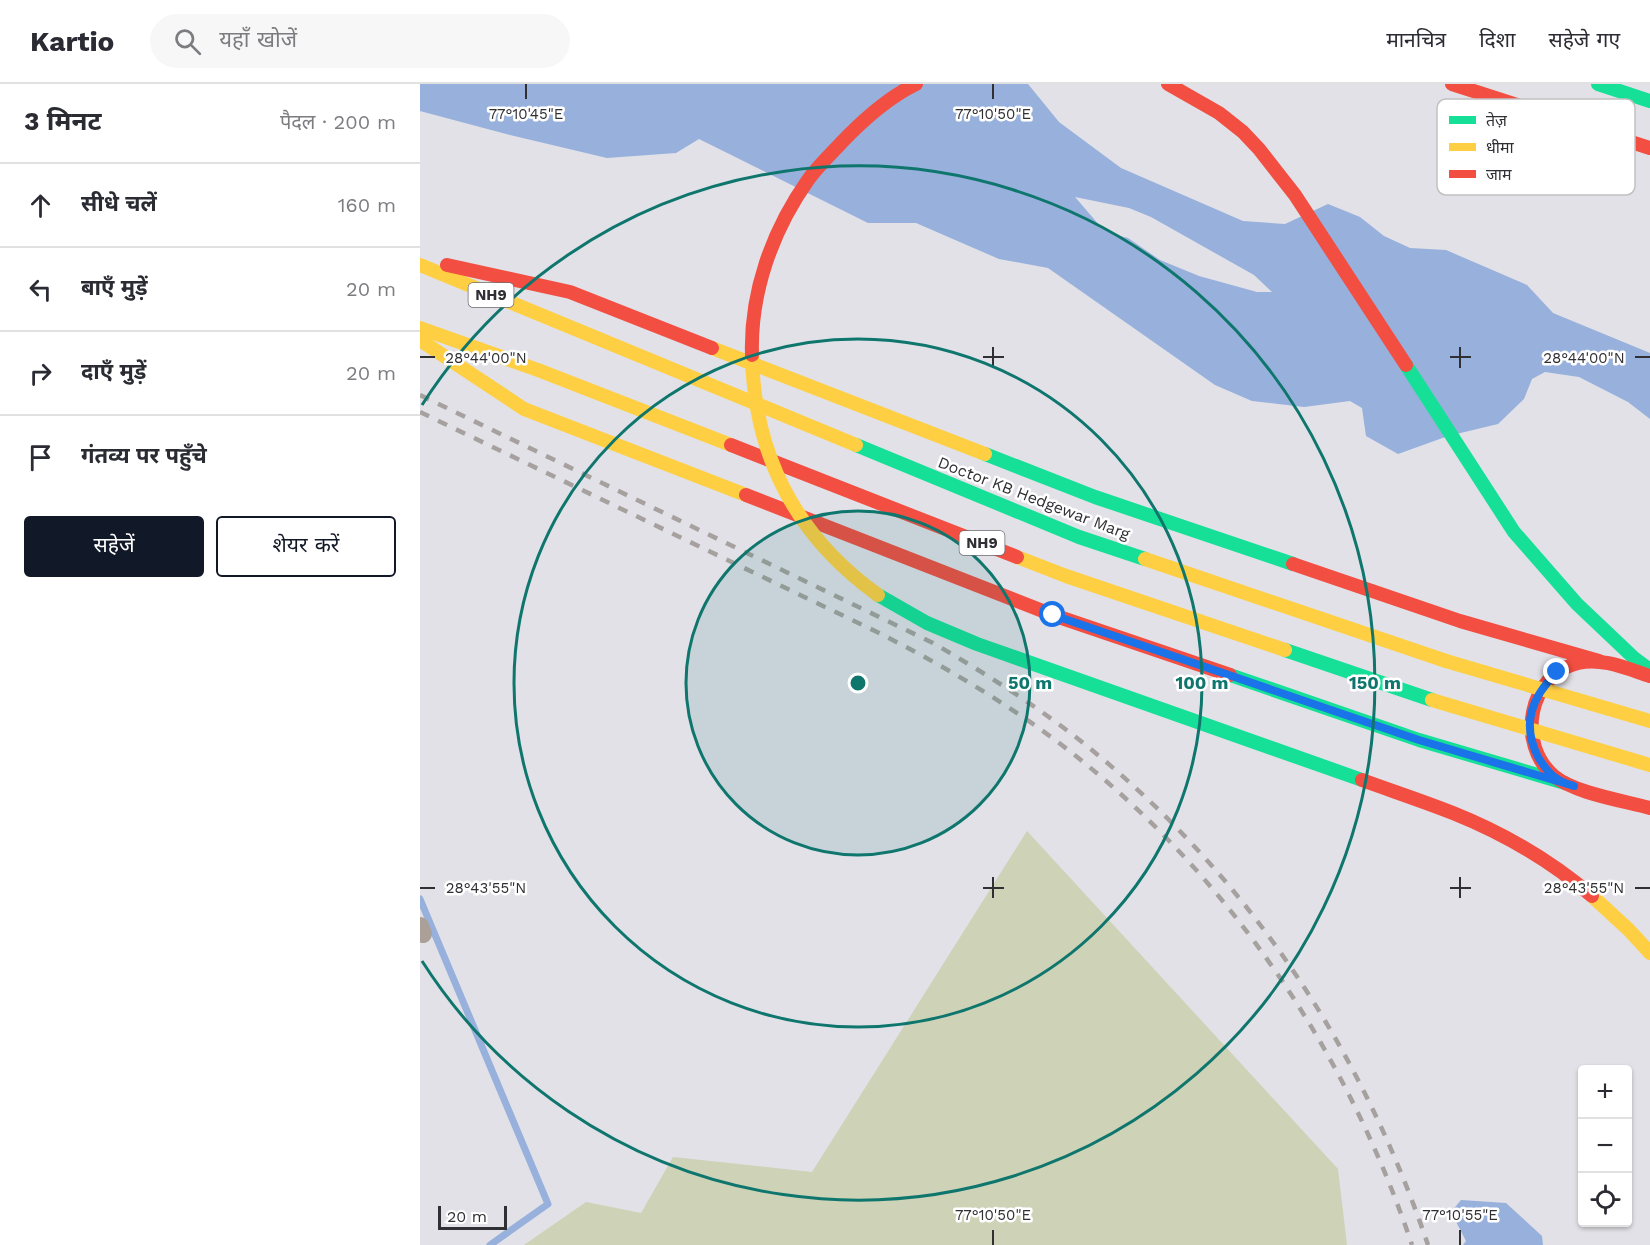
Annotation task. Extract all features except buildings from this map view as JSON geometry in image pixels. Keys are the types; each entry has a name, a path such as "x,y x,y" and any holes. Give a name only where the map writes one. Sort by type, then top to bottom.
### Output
{"main road":[{"path":"916,84 885,104 857,127 832,149 806,180 775,234 764,263 755,300 750,334 750,370 756,414 772,466 802,521 821,546 857,580 878,595 937,627 1000,652 1454,813 1494,831 1555,867 1582,886 1610,910 1650,953"},
{"path":"1168,84 1192,95 1236,126 1270,164 1295,195 1514,532 1577,604 1634,658 1650,670"},
{"path":"1452,84 1498,99"},
{"path":"1598,84 1650,100"},
{"path":"1635,143 1650,148"},
{"path":"420,260 570,292 1095,497 1460,621 1650,676"},
{"name":"Doctor KB Hedgewar Marg","path":"420,265 1079,537 1446,661 1650,721"},
{"name":"NH9","path":"420,328 538,370 1066,576 1432,700 1650,765"},
{"path":"420,340 524,409 1053,615 1419,740 1650,808"},
{"path":"1574,786 1556,778 1543,765 1532,745 1530,725 1533,705 1543,687 1557,672 1576,663 1589,662 1615,666"}],"green space":[{"path":"1027,831 1338,1169 1347,1245 524,1245 586,1202 641,1213 673,1157 812,1172"}],"water":[{"path":"420,84 1028,84 1059,122 1121,168 1243,221 1285,224 1328,204 1360,217 1384,236 1410,248 1446,250 1527,285 1553,313 1650,353 1650,419 1628,402 1579,377 1545,372 1532,379 1524,399 1498,424 1448,436 1398,454 1366,436 1362,408 1350,401 1304,407 1252,401 1215,385 1048,268 999,259 916,223 868,223 699,139 676,153 607,158 420,111","holes":["1075,197 1129,208 1151,217 1254,275 1272,292 1257,292 1199,276 1160,260 1128,238 1112,234 1100,226"]},
{"path":"1461,1200 1506,1203 1542,1236 1543,1245 1463,1245 1466,1241 1451,1212"}],"waterway":[{"path":"420,899 548,1204 490,1245"}],"railway":[{"path":"420,395 933,643 1007,688 1077,738 1137,789 1193,845 1244,903 1290,966 1331,1031 1368,1100 1400,1171 1428,1245"},
{"path":"420,412 912,650 967,681 1020,715 1087,765 1150,821 1207,882 1259,948 1306,1018 1347,1091 1382,1167 1412,1245"}],"traffic: fast":[{"path":"1598,84 1650,101"},
{"path":"1406,365 1514,532 1577,604 1634,658 1650,670"},
{"path":"856,445 1079,537 1145,559"},
{"path":"985,454 1095,497 1293,564"},
{"path":"878,595 927,623 977,644 1362,780"},
{"path":"1285,650 1432,700"},
{"path":"1230,675 1419,740 1565,783"}],"traffic: slow":[{"path":"420,265 856,445"},
{"path":"420,328 538,370 731,445"},
{"path":"420,340 524,409 746,495"},
{"path":"712,348 985,454"},
{"path":"752,355 761,427 771,460 785,491 803,520 824,547 849,572 878,595"},
{"path":"1017,557 1066,576 1285,650"},
{"path":"1145,559 1446,661"},
{"path":"1446,661 1650,721"},
{"path":"1432,700 1650,765"},
{"path":"1592,896 1650,953"}],"traffic: jam":[{"path":"752,355 752,332 759,286 774,241 795,200 815,170 858,126 885,103 916,84"},
{"path":"1168,84 1219,113 1243,132 1259,149 1295,195 1406,365"},
{"path":"1452,84 1498,99"},
{"path":"1635,143 1650,148"},
{"path":"447,265 570,292 712,348"},
{"path":"731,445 1017,557"},
{"path":"746,495 1053,615 1230,675"},
{"path":"1293,564 1460,621 1599,661"},
{"path":"1650,676 1615,665 1596,662 1578,663 1561,670 1548,681 1538,696 1533,712 1532,729 1535,747 1542,762 1554,776 1587,792 1650,808"},
{"path":"1362,780 1490,829 1543,860 1592,896"}],"route":[{"path":"1053,615 1419,740 1574,786 1556,778 1543,765 1532,745 1530,725 1533,705 1543,687 1557,672"}]}
